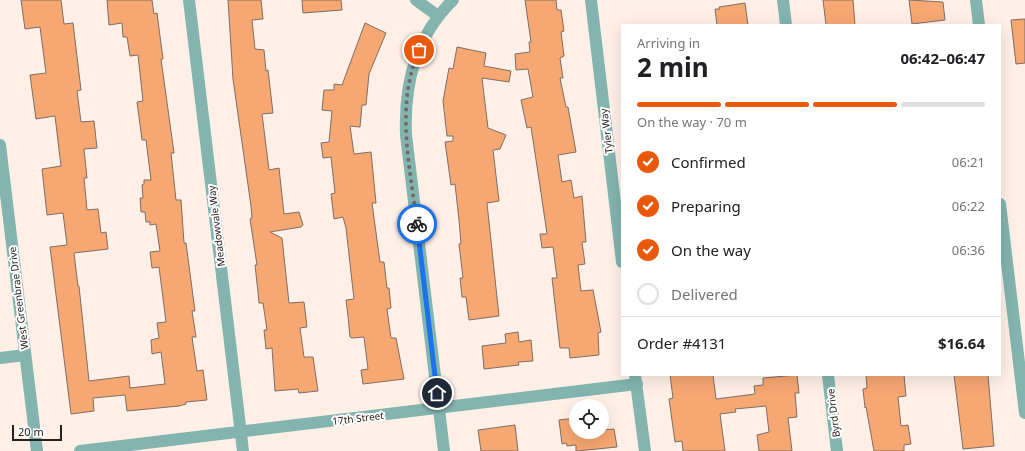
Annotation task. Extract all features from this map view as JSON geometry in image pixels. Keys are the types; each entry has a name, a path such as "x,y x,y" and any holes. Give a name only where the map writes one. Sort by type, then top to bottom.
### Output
{"street":[{"name":"Meadowvale Way","path":"189,0 243,451"},
{"path":"416,0 438,16"},
{"path":"444,451 406,135 405,111 407,86 414,62 424,38 438,16 453,0"},
{"name":"Tyler Way","path":"590,0 621,254"},
{"path":"783,0 786,24"},
{"path":"976,0 978,24"},
{"name":"West Greenbrae Drive","path":"0,145 37,451"},
{"path":"1001,212 1025,413"},
{"path":"0,358 25,355"},
{"name":"Byrd Drive","path":"828,376 837,451"},
{"name":"17th Street","path":"80,451 438,408 636,380"},
{"path":"636,380 645,451"}],"building":[{"path":"21,0 61,0 64,24 73,23 81,90 77,91 81,122 94,121 97,148 84,149 87,178 84,178 87,210 98,209 101,233 106,232 108,249 74,253 89,381 129,376 130,388 165,384 161,352 152,354 151,340 159,338 157,323 166,322 159,267 152,268 150,252 160,251 156,224 150,225 150,222 146,222 145,212 141,212 140,198 143,198 142,185 144,184 144,180 151,180 146,140 142,140 137,102 143,101 138,55 130,56 127,37 123,37 122,23 109,25 107,0 152,0 154,14 157,13 163,59 161,59 174,153 171,153 176,200 181,200 184,243 186,243 195,311 192,311 196,337 192,337 197,371 203,370 207,400 186,402 186,404 179,406 127,411 125,395 93,398 94,411 71,414 50,247 67,245 63,213 47,215 42,169 61,166 55,116 36,119 30,75 46,73 40,27 25,29"},
{"path":"228,0 261,0 263,19 252,20 255,49 264,50 273,113 262,114 269,170 279,168 284,214 299,212 303,225 301,227 270,232 282,238 289,303 304,302 307,327 300,328 304,357 313,357 318,391 299,393 298,389 275,391 272,348 266,349 264,330 267,330 263,303 259,303 255,265 257,265 250,219 252,218 251,206 233,79"},
{"path":"302,0 341,0 342,10 303,13"},
{"path":"525,0 556,0 557,10 561,10 564,31 561,32 564,56 560,58 563,78 560,78 566,107 568,107 576,152 558,155 562,182 571,180 574,198 582,196 586,242 582,242 585,264 578,265 581,291 593,290 601,332 598,333 599,355 570,358 569,348 560,348 552,278 557,278 553,247 542,248 540,234 547,234 531,127 527,128 521,100 533,97 528,69 516,70 515,54 530,52 529,42 531,42"},
{"path":"823,0 853,0 855,24 826,24"},
{"path":"909,0 943,2 945,20 912,24"},
{"path":"745,3 748,24 717,24 715,9 720,9 719,7"},
{"path":"1025,19 1025,63 1016,64 1011,20"},
{"path":"365,23 386,33 369,74 366,105 362,105 360,127 350,126 354,154 371,152 376,203 372,203 380,262 384,262 387,288 389,288 391,308 387,309 391,338 396,338 404,379 363,384 361,370 368,369 364,337 350,337 346,300 354,299 346,228 343,217 334,219 331,194 335,193 331,157 323,158 321,143 329,142 332,111 322,110 324,90 334,90 334,84 342,85"},
{"path":"457,47 486,53 484,66 511,71 509,82 482,78 488,128 506,135 500,149 493,150 499,201 487,203 499,316 469,320 466,297 462,297 460,278 463,278 455,184 451,185 445,142 453,141 453,136 447,136 443,101 449,68 453,69"},
{"path":"518,332 519,342 531,340 533,361 518,362 519,365 484,369 482,346 506,343 505,334"},
{"path":"670,376 713,376 716,399 755,394 754,386 763,385 763,378 797,376 799,393 795,393 797,417 788,418 792,451 759,451 757,435 769,432 766,406 735,409 736,412 720,414 725,451 683,451 682,441 675,442 669,399 673,398"},
{"path":"866,376 904,376 906,396 898,397 901,426 908,425 911,444 904,445 904,451 874,451 866,407 865,408 863,389 867,388"},
{"path":"954,376 988,376 994,446 963,449"},
{"path":"569,419 569,439 609,439 609,429 614,429 617,447 576,451 576,445 567,446 566,443 562,444 559,420"},
{"path":"515,425 518,451 481,451 478,430"}],"way so far":[{"path":"417,224 406,135 405,111 407,86 419,50"}],"route":[{"path":"417,224 437,393"}]}
